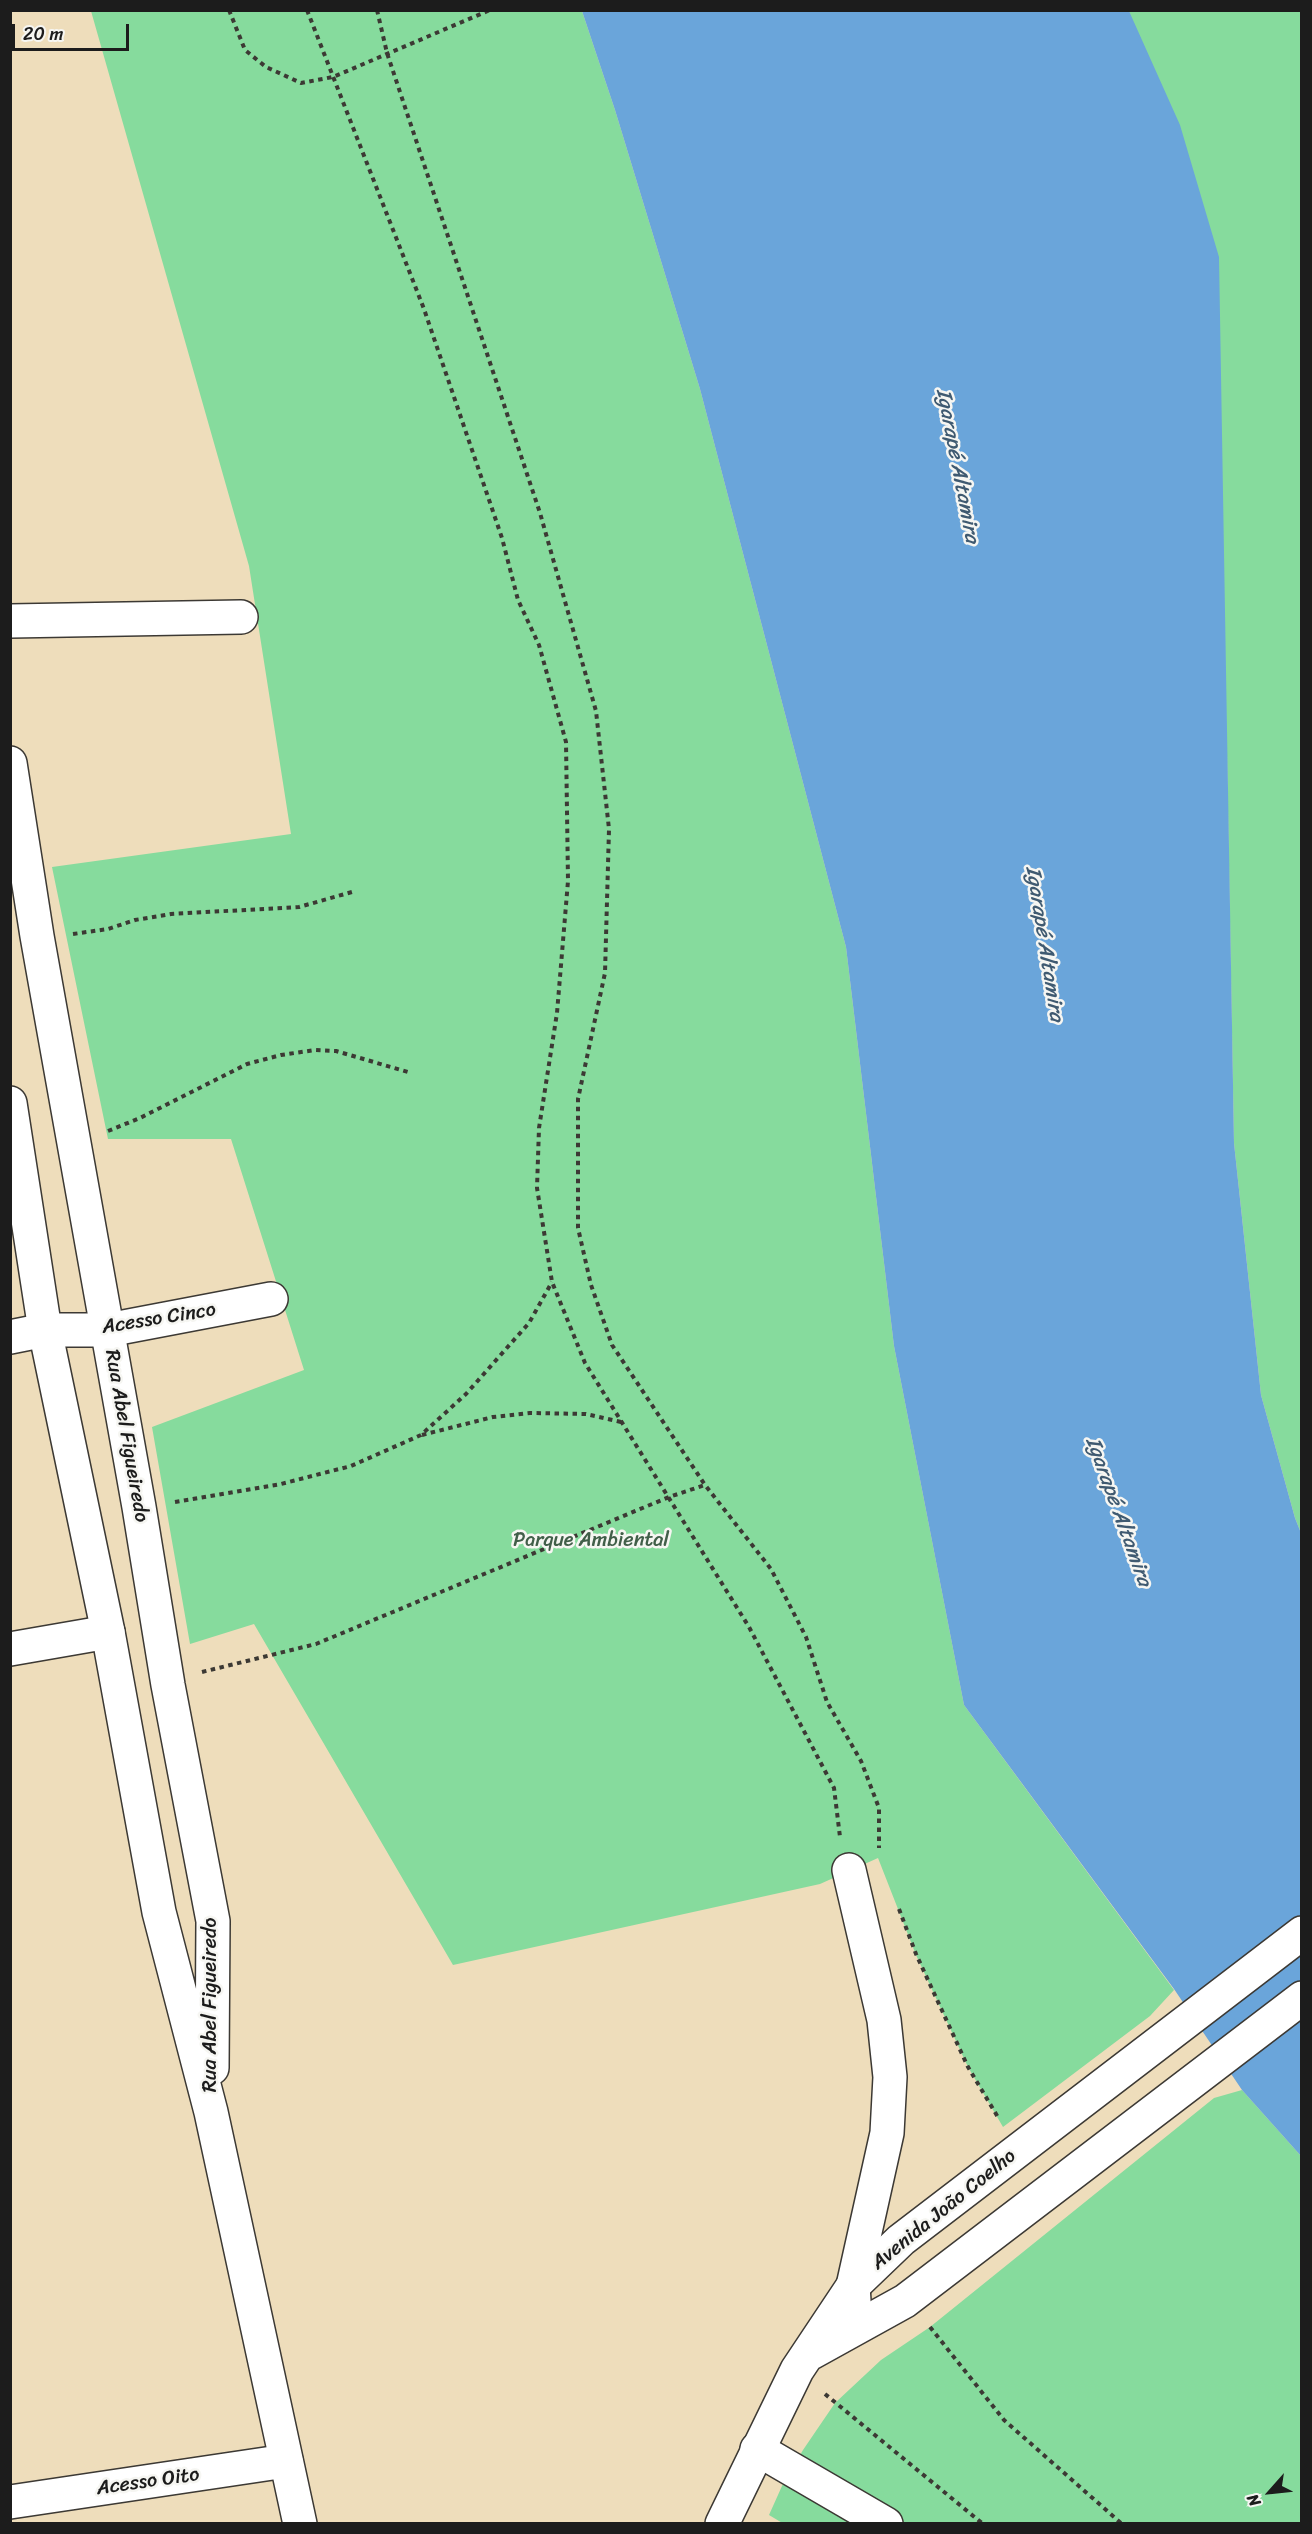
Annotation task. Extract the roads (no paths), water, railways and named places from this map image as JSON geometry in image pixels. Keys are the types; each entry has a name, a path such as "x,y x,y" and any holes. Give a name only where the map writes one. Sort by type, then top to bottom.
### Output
{"street":[{"path":"10,621 242,617"},
{"name":"Rua Abel Figueiredo","path":"10,763 37,936 139,1507 168,1685 213,1921 212,2112"},
{"name":"Rua Abel Figueiredo","path":"10,1103 45,1330 108,1632 159,1912 212,2112 300,2523"},
{"name":"Acesso Cinco","path":"10,1337 45,1330 108,1330 271,1299"},
{"path":"10,1649 108,1632"},
{"path":"849,1870 884,2020 890,2077 887,2133 853,2286 858,2328"},
{"name":"Avenida João Coelho","path":"722,2523 802,2363 853,2286 901,2240 1302,1933"},
{"path":"802,2363 905,2301 1302,1998"},
{"path":"757,2449 886,2523"},
{"name":"Acesso Oito","path":"10,2502 286,2462"}],"water":[{"name":"Igarapé Altamira","path":"582,11 1129,11 1180,125 1219,257 1234,1143 1261,1395 1301,1533 1301,2156 1242,2090 1174,1989 964,1705 894,1346 846,947 700,389 615,110"}],"park label":[{"name":"Parque Ambiental","path":"591,1541"}]}
